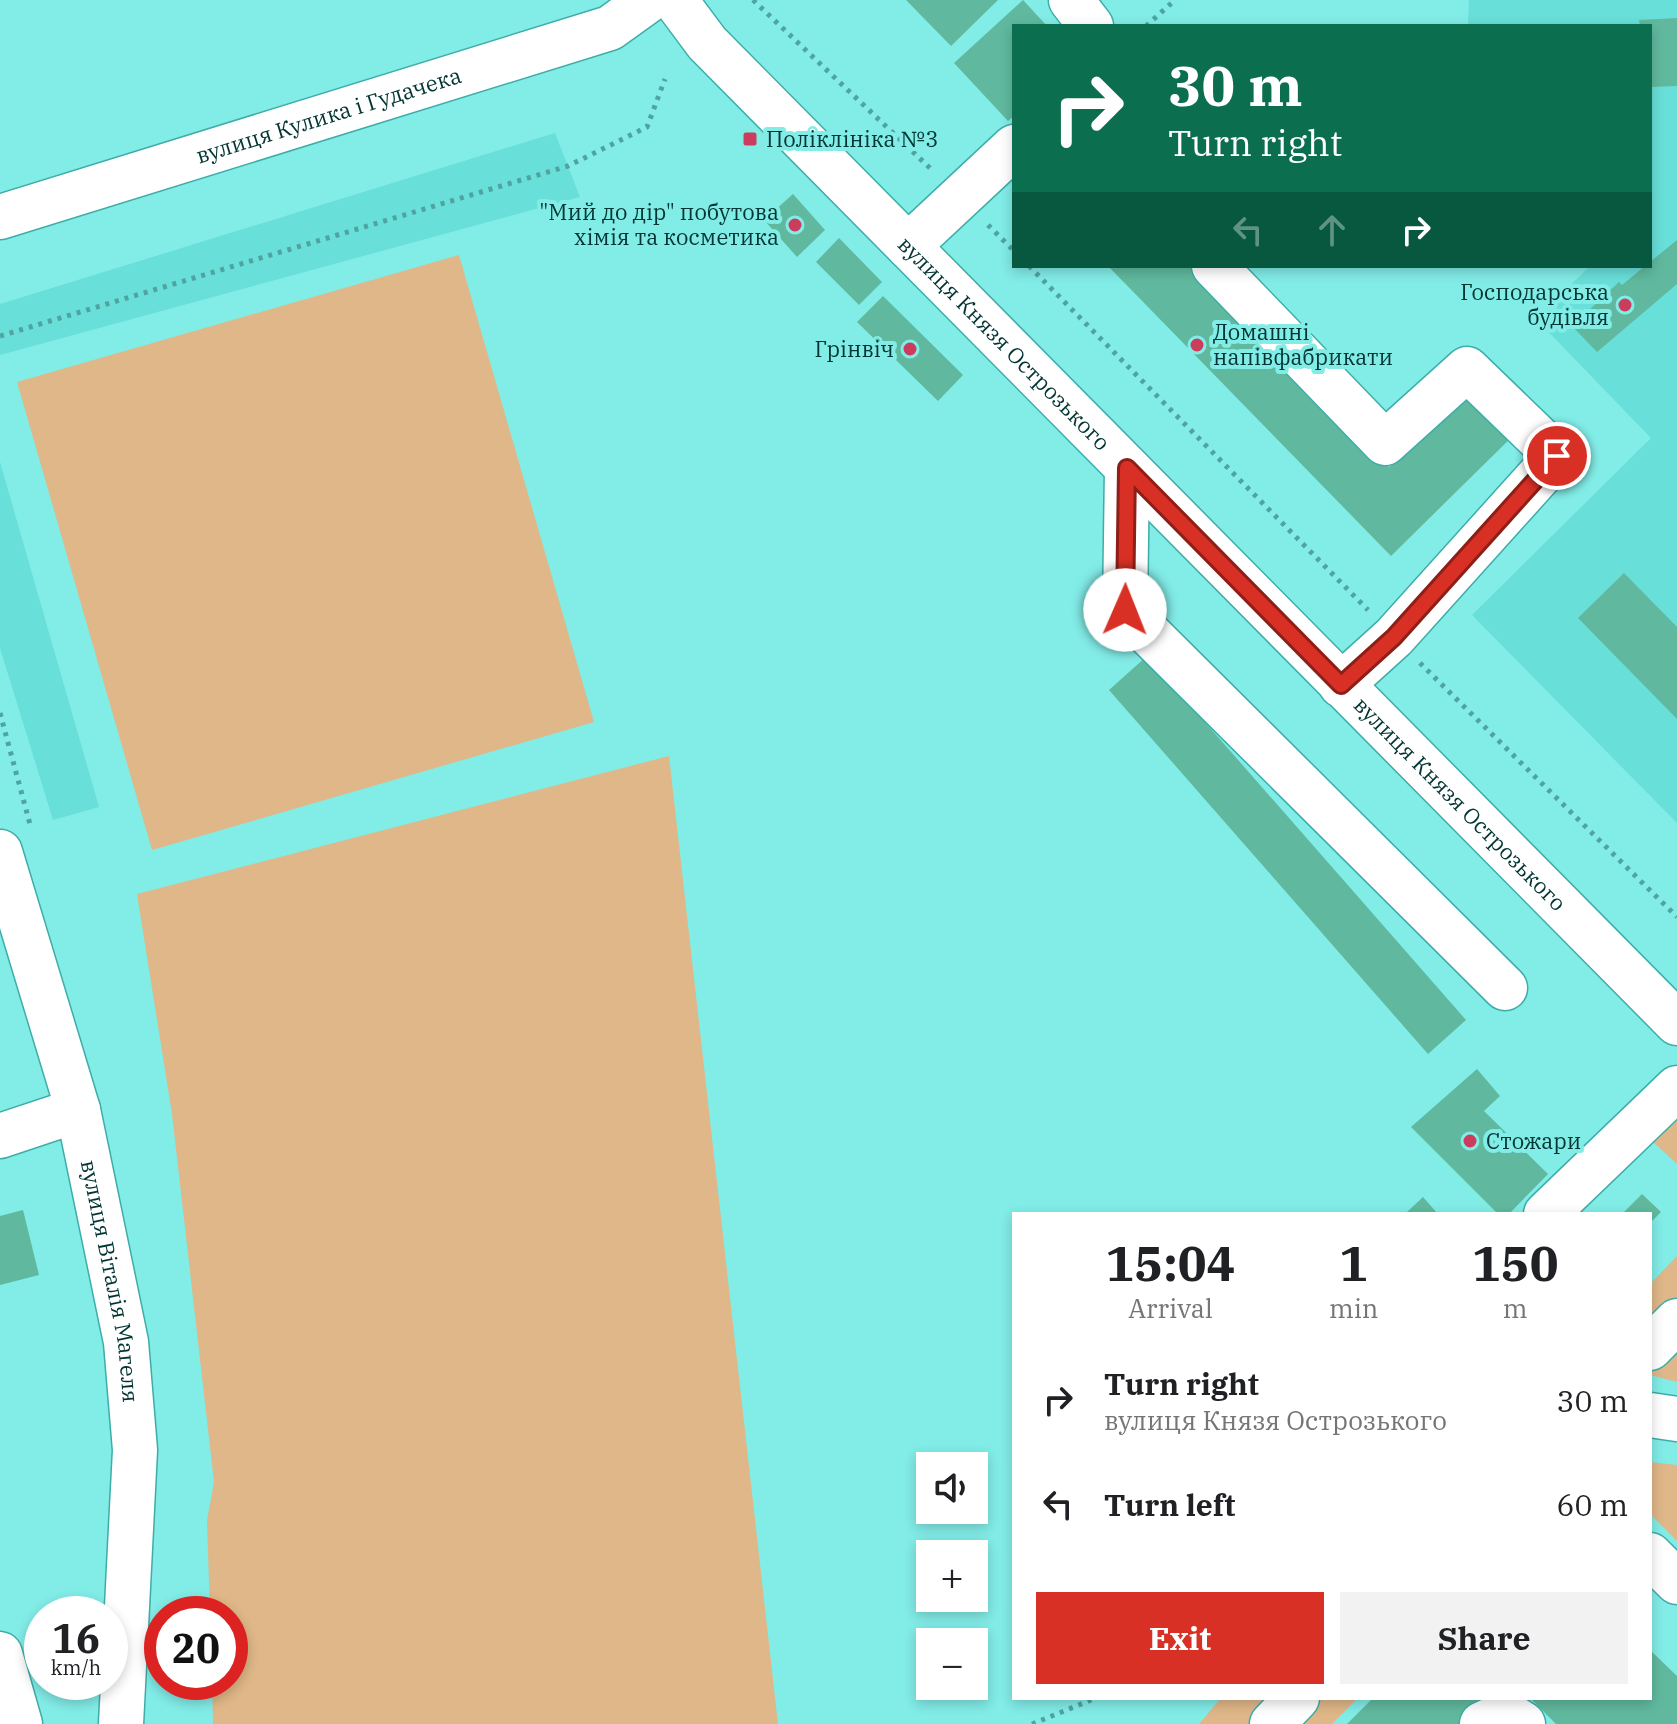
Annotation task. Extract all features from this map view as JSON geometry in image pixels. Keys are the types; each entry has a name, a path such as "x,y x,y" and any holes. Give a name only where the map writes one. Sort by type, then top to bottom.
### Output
{"street":[{"name":"вулиця Кулика і Гудачека","path":"0,217 610,28 649,0"},
{"name":"вулиця Князя Острозького","path":"675,0 707,43 1677,1023"},
{"path":"1071,0 1089,24"},
{"path":"908,246 1012,149"},
{"path":"1216,268 1385,443 1467,369 1557,456 1394,637 1341,685"},
{"path":"1127,468 1125,610 1505,988"},
{"name":"вулиця Віталія Магеля","path":"4,880 78,1110 126,1342 135,1450 121,1724"},
{"path":"1548,1212 1677,1088"},
{"path":"0,1136 78,1110"},
{"path":"1652,1346 1677,1321"},
{"path":"1652,1415 1677,1419"},
{"path":"1652,1557 1677,1582"},
{"path":"0,1654 20,1724"},
{"path":"1272,1724 1295,1700"},
{"path":"1482,1724 1506,1713 1523,1724"}],"path":[{"path":"753,0 1012,249"},
{"path":"1148,24 1175,0"},
{"path":"0,336 568,166 647,127 665,79"},
{"path":"1031,268 1394,637 1677,917"},
{"path":"1032,1724 1091,1700"}],"shaded area":[{"path":"1469,0 1677,0 1677,823 1472,615 1651,438 1536,319 1588,268 1652,268 1652,24 1468,24"},
{"path":"555,133 580,197 0,355 0,304"},
{"path":"459,255 594,722 152,850 17,382"},
{"path":"0,462 99,807 53,820 0,648"},
{"path":"669,756 778,1724 213,1724 212,1700 248,1700 248,1596 209,1596 207,1520 214,1482 172,1114 137,894"},
{"path":"1677,1115 1677,1164 1649,1138"},
{"path":"1677,1256 1677,1301 1652,1327 1652,1282"},
{"path":"1677,1330 1677,1382 1652,1376 1652,1356"},
{"path":"1652,1462 1677,1465 1677,1541 1652,1516"},
{"path":"1219,1700 1281,1700 1257,1724 1199,1724"},
{"path":"1309,1700 1356,1700 1332,1724 1285,1724"}],"building":[{"path":"906,0 998,0 951,46"},
{"path":"1023,0 1045,24 1012,24 1012,118 1008,121 954,63"},
{"path":"1677,18 1677,86 1652,87 1652,24 1640,24 1639,20"},
{"name":"\"Мий до дір\" побутова хімія та косметика","path":"793,194 825,230 797,257 764,220"},
{"path":"839,238 882,282 859,305 816,262"},
{"name":"Господарська будівля","path":"1677,240 1677,284 1597,352 1572,326 1619,282 1622,285 1643,268 1652,268 1652,260"},
{"path":"1110,268 1195,268 1389,467 1478,379 1524,425 1391,556"},
{"name":"Грінвіч","path":"883,296 963,375 938,401 857,322"},
{"path":"1624,573 1677,627 1677,719 1578,618"},
{"path":"1147,656 1466,1020 1428,1054 1109,690"},
{"name":"Стожари","path":"1477,1069 1500,1096 1484,1111 1548,1174 1511,1212 1496,1212 1411,1127"},
{"path":"1642,1194 1661,1212 1652,1221 1652,1212 1624,1212"},
{"path":"1423,1197 1436,1212 1407,1212"},
{"path":"23,1210 39,1275 0,1285 0,1216"},
{"path":"1652,1652 1677,1676 1677,1724 1556,1724 1532,1700 1652,1700"},
{"path":"1371,1700 1483,1700 1460,1724 1347,1724"}],"place":[{"name":"Поліклініка №3","path":"750,139"},
{"name":"\"Мий до дір\" побутова хімія та косметика","path":"795,225"},
{"name":"Господарська будівля","path":"1625,305"},
{"name":"Домашні напівфабрикати","path":"1197,345"},
{"name":"Грінвіч","path":"910,349"},
{"name":"Стожари","path":"1470,1141"}],"route":[{"path":"1125,610 1127,468 1341,685 1394,637 1557,456"}]}
